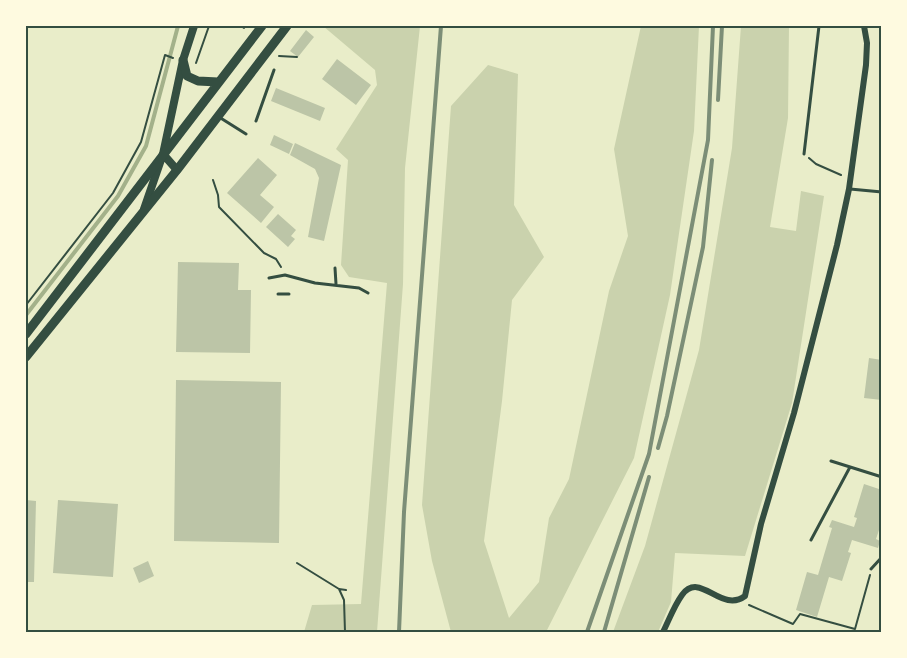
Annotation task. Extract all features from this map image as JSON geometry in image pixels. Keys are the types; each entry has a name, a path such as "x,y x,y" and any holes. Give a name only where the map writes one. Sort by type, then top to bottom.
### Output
{"main road":[{"path":"26,334 262,26"},
{"path":"26,357 177,171 287,26"},
{"path":"178,59 187,76 198,81 218,82"}],"street":[{"path":"142,214 163,154 178,59 194,26"},
{"path":"663,633 682,594 689,588 697,586 729,601 738,601 745,596 760,524 794,413 849,189 866,65 867,43 864,26"},
{"path":"163,154 177,171"}],"lane":[{"path":"804,154 819,26"},
{"path":"256,121 274,70"},
{"path":"218,116 246,135"},
{"path":"849,189 882,192"},
{"path":"335,268 336,284"},
{"path":"269,278 285,275 315,283 359,288 368,293"},
{"path":"279,294 290,294"},
{"path":"831,461 882,477"},
{"path":"811,540 850,467"},
{"path":"871,569 882,556"}],"path":[{"path":"195,66 209,26"},
{"path":"26,305 113,193 141,142 165,55 178,59"},
{"path":"279,56 297,57"},
{"path":"804,154 816,164 850,178"},
{"path":"213,180 219,207 264,254 276,260 285,275"},
{"path":"297,563 339,589 346,590"},
{"path":"738,601 793,624 800,614 855,629 871,569"},
{"path":"339,589 344,600 345,633"}],"green space":[{"path":"323,26 420,26 405,168 403,284 377,632 304,632 312,605 361,604 387,283 349,277 341,265 348,160 336,149 377,85 375,70"},
{"path":"641,26 699,26 694,131 670,295 634,458 546,632 451,632 432,561 422,505 451,106 488,65 518,74 514,205 544,257 512,300 484,541 509,618 539,582 549,518 569,479 609,291 628,236 614,149"},
{"path":"741,26 789,26 788,118 770,227 796,231 801,191 824,196 792,403 745,556 675,553 671,602 658,632 613,632 645,546 699,350 732,148"}],"building":[{"path":"306,30 314,37 298,57 290,51"},
{"path":"337,59 371,85 356,105 322,79"},
{"path":"276,88 325,108 320,121 271,101"},
{"path":"274,135 293,144 289,154 270,145"},
{"path":"295,143 341,165 324,241 308,237 319,178 315,169 290,155"},
{"path":"258,158 277,175 260,195 274,207 261,223 227,193"},
{"path":"278,214 296,230 291,236 295,239 288,247 266,227"},
{"path":"178,262 239,263 238,290 251,290 250,353 176,352"},
{"path":"869,358 882,360 882,400 864,398"},
{"path":"176,380 281,382 279,543 174,541"},
{"path":"864,484 882,490 882,521 876,539 880,541 878,548 852,540 848,552 851,553 842,581 829,577 817,617 796,610 807,572 818,575 832,528 829,527 832,520 854,527 857,518 854,517"},
{"path":"26,500 36,501 34,582 26,582"},
{"path":"58,500 118,504 113,577 53,573"},
{"path":"148,561 154,576 139,583 133,568"}],"waterway":[{"path":"26,315 118,196 146,146 178,26"}],"railway":[{"path":"399,632 404,512 441,26"},
{"path":"587,632 649,454 708,140 713,26"},
{"path":"718,100 722,26"},
{"path":"658,448 703,247 712,160"},
{"path":"604,632 649,477"}]}
